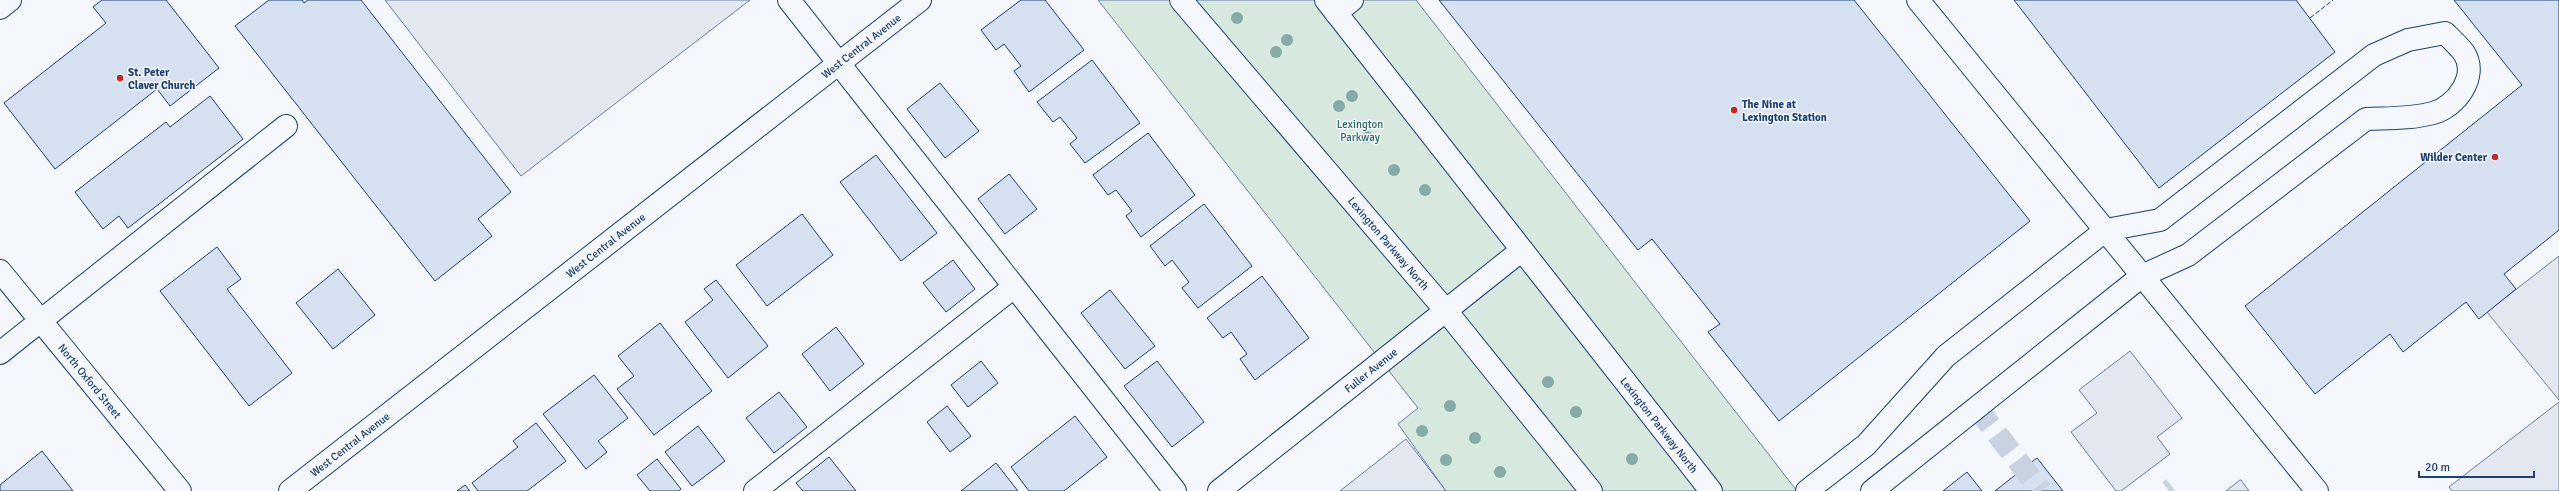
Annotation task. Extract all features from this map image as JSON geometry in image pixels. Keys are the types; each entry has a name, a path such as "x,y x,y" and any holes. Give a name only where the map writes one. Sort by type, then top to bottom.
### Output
{"street":[{"path":"0,8 10,0"},
{"path":"789,0 1175,491"},
{"name":"West Central Avenue","path":"290,491 840,64 920,0"},
{"name":"Lexington Parkway North","path":"1181,0 1447,312 1590,491"},
{"path":"1918,0 2106,230 2309,488"},
{"name":"Lexington Parkway North","path":"1338,4 1522,250 1711,491"},
{"path":"1807,491 1866,444 1946,356 2106,230 2160,220 2374,55 2408,40 2445,33 2465,54 2469,78 2457,99 2435,113 2402,118 2366,119 2188,255 2142,276 1872,491"},
{"path":"0,353 286,126"},
{"name":"Fuller Avenue","path":"1219,491 1447,312 1522,250"},
{"name":"North Oxford Street","path":"0,271 180,491"},
{"path":"755,491 1014,287"}],"green space":[{"name":"Lexington Parkway","path":"1098,0 1416,0 1797,491 1446,491 1398,424 1418,408"}],"shaded area":[{"path":"385,0 750,0 521,176"},
{"path":"2559,256 2559,400 2487,312"},
{"path":"2130,351 2182,418 2157,437 2170,454 2121,491 2116,491 2071,432 2097,413 2079,390"},
{"path":"2559,402 2559,491 2452,491 2449,487"},
{"path":"1406,439 1446,491 1340,491"},
{"path":"2240,480 2249,491 2226,491"}],"building":[{"name":"St. Peter Claver Church","path":"102,0 166,0 219,68 170,106 157,89 55,169 4,103 106,23 93,7"},
{"path":"269,0 302,0 304,3 308,0 361,0 511,192 478,219 492,236 435,281 235,26"},
{"path":"1021,0 1045,0 1084,50 1029,92 1014,71 1021,66 1004,44 996,50 981,30"},
{"name":"The Nine at Lexington Station","path":"1439,0 1854,0 2030,221 1779,421 1708,332 1720,324 1652,239 1638,250"},
{"path":"2014,0 2296,0 2335,52 2159,188"},
{"name":"Wilder Center","path":"2454,0 2559,0 2559,230 2504,274 2516,289 2479,319 2466,302 2403,352 2390,334 2315,394 2245,306 2522,85"},
{"path":"1092,60 1140,123 1085,163 1070,144 1077,138 1060,117 1053,122 1037,102"},
{"path":"940,83 979,131 945,158 907,109"},
{"path":"210,96 243,139 128,228 119,216 103,229 75,192 166,122 170,127"},
{"path":"1148,133 1195,195 1141,237 1126,216 1132,211 1116,190 1108,195 1093,175"},
{"path":"876,155 937,233 901,261 840,182"},
{"path":"1009,174 1037,209 1005,234 978,199"},
{"path":"1204,204 1252,266 1198,308 1182,288 1189,282 1172,260 1165,266 1150,246"},
{"path":"802,214 833,255 767,306 736,265"},
{"path":"217,247 241,279 227,289 292,373 249,406 160,291"},
{"path":"953,260 975,289 946,312 923,283"},
{"path":"338,269 375,315 333,349 296,303"},
{"path":"1262,276 1309,338 1255,380 1240,359 1247,354 1231,332 1223,338 1207,318"},
{"path":"716,280 768,346 728,378 685,322 713,300 704,289"},
{"path":"1110,290 1155,346 1125,369 1081,313"},
{"path":"660,323 712,391 654,435 617,389 634,376 618,356"},
{"path":"836,327 864,364 830,391 802,354"},
{"path":"981,361 998,383 968,407 951,385"},
{"path":"1157,361 1204,422 1172,447 1124,386"},
{"path":"594,375 628,418 598,441 607,452 586,469 543,414"},
{"path":"779,392 807,427 774,453 746,418"},
{"path":"947,406 971,436 950,452 927,422"},
{"path":"1075,416 1107,457 1064,491 1029,491 1011,467"},
{"path":"536,423 566,461 527,491 478,491 472,483 518,447 513,441"},
{"path":"698,426 725,461 692,486 665,452"},
{"path":"42,451 73,491 0,491 0,485"},
{"path":"829,457 856,491 803,491 796,483"},
{"path":"2037,458 2063,491 1995,491"},
{"path":"657,459 681,489 679,491 650,491 637,475"},
{"path":"996,463 1018,491 961,491"},
{"path":"1967,472 1982,491 1943,491"},
{"path":"465,485 470,491 457,491"}],"tunnel":[{"path":"1977,408 2041,491"},
{"path":"2169,491 2173,488"}],"fence":[{"path":"2310,18 2333,0"}],"place":[{"name":"St. Peter Claver Church","path":"120,78"},
{"name":"The Nine at Lexington Station","path":"1734,110"},
{"name":"Wilder Center","path":"2495,157"}]}
